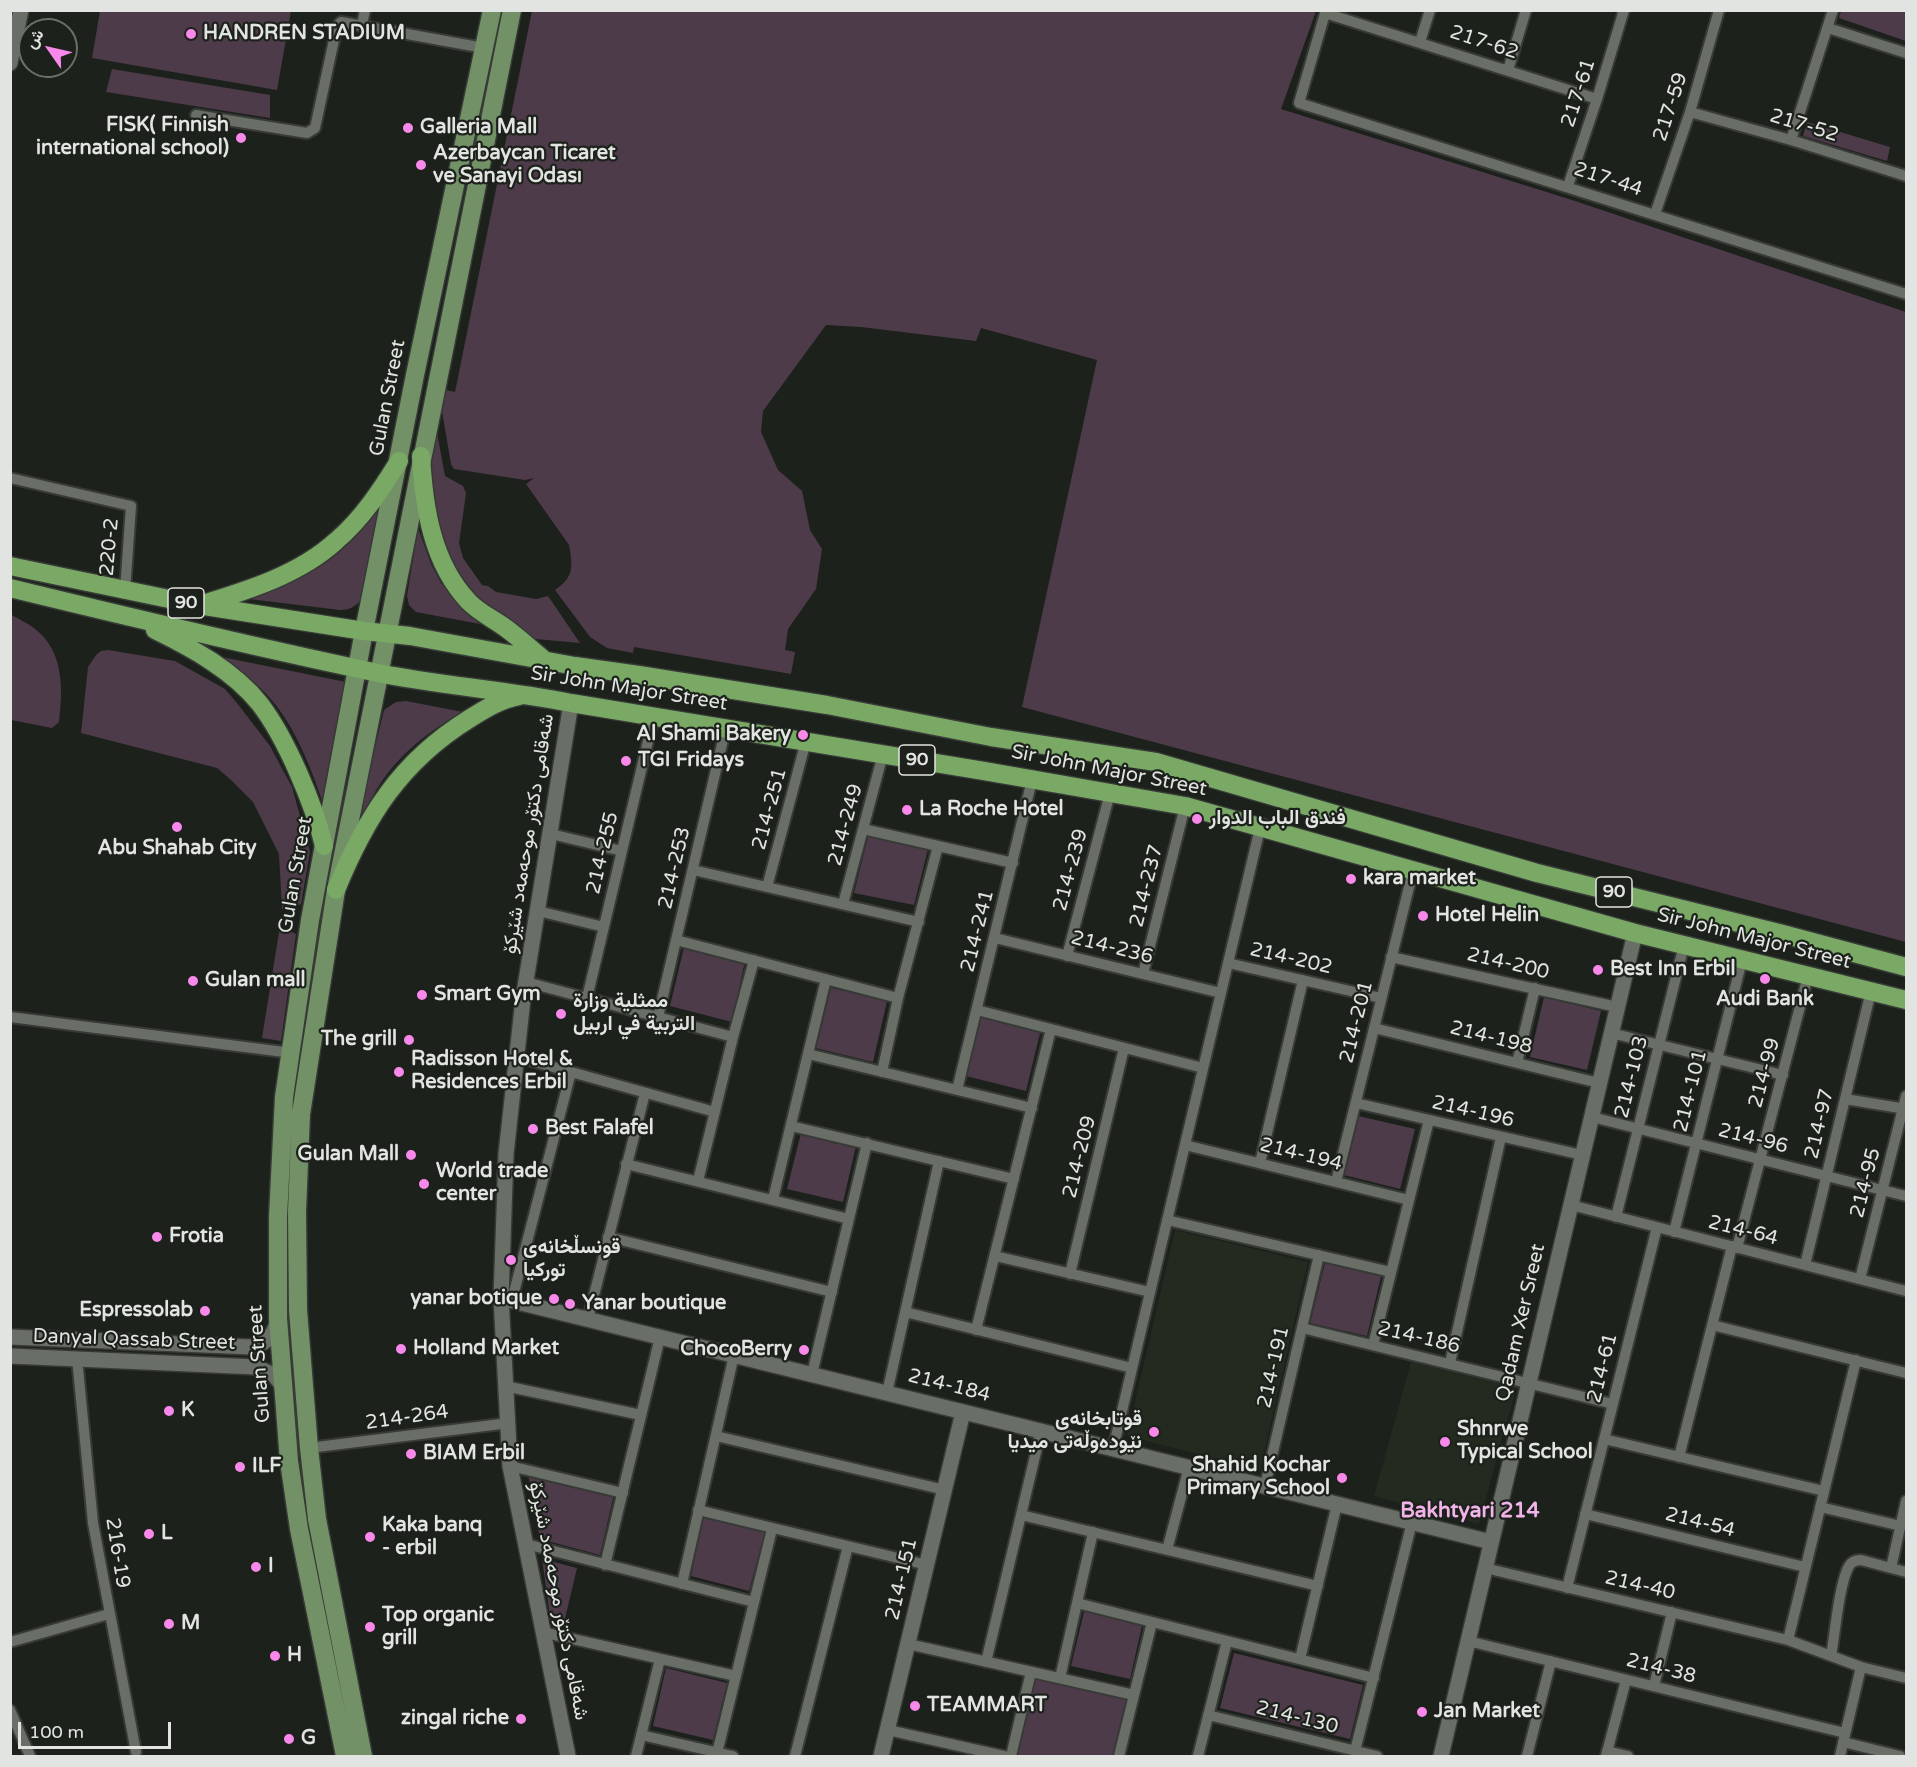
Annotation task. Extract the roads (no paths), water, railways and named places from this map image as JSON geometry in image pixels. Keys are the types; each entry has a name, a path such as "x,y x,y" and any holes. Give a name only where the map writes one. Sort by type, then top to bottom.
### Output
{"highway":[{"path":"422,456 425,507 441,561 449,577 470,603 487,617 507,628 546,661"},
{"path":"198,606 246,591 278,577 328,548 378,495 399,461"},
{"name":"90","path":"10,566 198,606 364,631"},
{"name":"90","path":"10,588 132,618 359,668"},
{"path":"132,618 177,641 211,662 237,681 260,704 290,757 319,825 324,846"},
{"name":"Sir John Major Street","path":"364,631 410,636 546,661 827,705 991,737 1156,762 1537,873 1906,967"},
{"name":"Sir John Major Street","path":"359,668 534,695 1185,806 1635,933 1906,1000"},
{"path":"336,890 370,818 391,788 417,759 452,730 496,703 510,697 534,695"},
{"path":"1482,891 1492,890 1500,884 1503,874 1497,862"},
{"path":"1530,904 1520,894 1520,884 1526,876 1537,873"}],"main road":[{"name":"Gulan Street","path":"345,1756 299,1529 289,1461 278,1318 278,1217 284,1097 310,920 359,668 364,631 492,10"},
{"path":"363,1756 317,1519 309,1448 298,1310 297,1211 301,1114 336,890 512,10"},
{"path":"478,79 479,86 484,91 491,90 497,82"}],"street":[{"path":"10,63 21,10"},
{"path":"362,24 365,10"},
{"path":"1420,42 1430,10"},
{"path":"1508,70 1526,10"},
{"name":"217-61","path":"1568,186 1624,10"},
{"name":"217-59","path":"1655,214 1690,112 1719,10"},
{"path":"1791,140 1833,10"},
{"name":"217-62","path":"1325,12 1597,99"},
{"name":"217-44","path":"1325,12 1299,103 1906,294"},
{"path":"196,115 312,132 315,128 337,24 343,22 484,48"},
{"path":"1828,28 1906,53"},
{"name":"217-52","path":"1690,112 1791,140 1906,176"},
{"name":"220-2","path":"10,478 131,506 125,591"},
{"name":"شەقامی دکتۆر موحەمەد شێرکۆ","path":"568,1756 510,1466 505,1386 506,1154 526,982 571,703"},
{"name":"214-255","path":"587,998 654,716"},
{"name":"214-253","path":"658,1017 726,728"},
{"name":"214-251","path":"768,887 806,741"},
{"name":"214-249","path":"843,904 883,754"},
{"name":"214-241","path":"957,1090 1032,780"},
{"name":"214-239","path":"1067,956 1110,793"},
{"name":"214-237","path":"1143,974 1185,806"},
{"path":"863,828 1013,863"},
{"path":"1113,1449 1260,828"},
{"path":"551,834 622,851"},
{"path":"882,1072 898,998 938,846"},
{"path":"693,870 919,922"},
{"name":"214-201","path":"1336,1182 1413,871"},
{"path":"538,911 604,927"},
{"name":"Qadam Xer Sreet","path":"1441,1756 1635,933"},
{"name":"214-236","path":"995,938 1221,993"},
{"path":"676,940 898,998"},
{"name":"214-103","path":"1616,1217 1684,945"},
{"name":"214-200","path":"1391,957 1617,1007"},
{"path":"698,1181 754,960"},
{"name":"214-101","path":"1674,1232 1742,960"},
{"name":"214-202","path":"1228,963 1381,998"},
{"name":"214-99","path":"1679,1456 1712,1325 1761,1159 1808,976"},
{"path":"773,1199 826,979"},
{"path":"1260,1163 1303,981"},
{"path":"526,982 733,1037"},
{"path":"1516,1063 1535,988"},
{"name":"214-97","path":"1805,1265 1871,991"},
{"path":"977,1010 1203,1068"},
{"path":"10,1017 292,1053"},
{"name":"214-198","path":"1374,1028 1599,1083"},
{"path":"976,1330 1052,1029"},
{"path":"1611,1033 1783,1075"},
{"name":"214-209","path":"1070,1274 1124,1048"},
{"path":"808,1054 1032,1108"},
{"path":"517,1057 715,1112"},
{"path":"507,1299 571,1072"},
{"path":"588,1319 645,1093"},
{"name":"214-95","path":"1860,1279 1905,1109 1906,1096"},
{"path":"1845,1099 1905,1109"},
{"name":"214-196","path":"1356,1103 1582,1155"},
{"name":"214-96","path":"1592,1117 1906,1196"},
{"path":"1373,1345 1429,1120"},
{"path":"791,1126 1014,1179"},
{"path":"1450,1363 1501,1137"},
{"path":"812,1374 867,1143"},
{"name":"214-194","path":"1185,1145 1409,1200"},
{"path":"886,1393 939,1161"},
{"path":"626,1164 849,1219"},
{"name":"214-64","path":"1570,1205 1906,1291"},
{"path":"1167,1220 1391,1272"},
{"name":"214-61","path":"1567,1587 1656,1227"},
{"path":"608,1237 832,1292"},
{"name":"214-191","path":"1265,1486 1319,1255"},
{"path":"995,1256 1150,1292"},
{"name":"214-184","path":"507,1299 1491,1542"},
{"path":"905,1312 1132,1368"},
{"name":"Danyal Qassab Street","path":"10,1337 249,1347 268,1340 277,1326 278,1318"},
{"path":"1712,1325 1906,1373"},
{"name":"214-186","path":"1302,1328 1613,1404"},
{"path":"605,1565 660,1337"},
{"path":"245,1366 254,1359 254,1352 249,1347"},
{"path":"682,1584 734,1355"},
{"name":"Danyal Qassab Street","path":"10,1356 245,1366 268,1371 283,1386"},
{"name":"216-19","path":"77,1358 93,1523 136,1752"},
{"path":"1788,1640 1856,1360"},
{"path":"505,1386 641,1415"},
{"name":"214-151","path":"881,1756 963,1412"},
{"name":"214-264","path":"309,1448 509,1423"},
{"path":"986,1662 1041,1431"},
{"path":"716,1436 945,1490"},
{"path":"1604,1439 1824,1491"},
{"path":"510,1466 623,1493"},
{"path":"1167,1550 1189,1467"},
{"path":"1891,1568 1906,1501"},
{"path":"1300,1659 1337,1504"},
{"path":"1820,1507 1901,1526"},
{"path":"698,1510 927,1565"},
{"name":"214-54","path":"1586,1514 1805,1567"},
{"path":"1021,1515 1318,1586"},
{"path":"1355,1751 1412,1522"},
{"path":"717,1753 772,1529"},
{"path":"1060,1678 1093,1532"},
{"path":"526,1544 754,1602"},
{"path":"795,1756 848,1546"},
{"path":"1831,1656 1844,1580 1850,1564 1855,1560 1861,1560 1906,1572"},
{"name":"214-40","path":"1485,1568 1788,1640 1861,1667 1906,1678"},
{"path":"1077,1603 1374,1678"},
{"path":"1654,1686 1672,1612"},
{"path":"10,1642 109,1614"},
{"path":"1119,1756 1152,1622"},
{"path":"542,1632 736,1676"},
{"path":"1198,1756 1227,1641"},
{"name":"214-38","path":"1468,1641 1654,1686 1844,1738 1900,1756"},
{"path":"908,1644 1134,1695"},
{"path":"636,1756 660,1659"},
{"path":"1527,1756 1551,1661"},
{"path":"1840,1756 1861,1667"},
{"path":"1011,1756 1031,1672"},
{"path":"1626,1680 1607,1754 1628,1756"},
{"path":"10,1710 14,1727 30,1756"},
{"name":"214-130","path":"1208,1715 1377,1756"},
{"path":"888,1731 1004,1756"},
{"path":"641,1735 733,1756"}],"place":[{"name":"HANDREN STADIUM","path":"191,34"},
{"name":"Galleria Mall","path":"408,128"},
{"name":"FISK( Finnish international school)","path":"241,138"},
{"name":"Azerbaycan Ticaret ve Sanayi Odası","path":"421,165"},
{"name":"Al Shami Bakery","path":"803,735"},
{"name":"TGI Fridays","path":"626,761"},
{"name":"La Roche Hotel","path":"907,810"},
{"name":"فندق الباب الدوار","path":"1197,819"},
{"name":"Abu Shahab City","path":"177,827"},
{"name":"kara market","path":"1351,879"},
{"name":"Hotel Helin","path":"1423,916"},
{"name":"Best Inn Erbil","path":"1598,970"},
{"name":"Audi Bank","path":"1765,979"},
{"name":"Gulan mall","path":"193,981"},
{"name":"Smart Gym","path":"422,995"},
{"name":"ممثلية وزارة التربية في اربيل","path":"561,1014"},
{"name":"The grill","path":"409,1040"},
{"name":"Radisson Hotel & Residences Erbil","path":"399,1072"},
{"name":"Best Falafel","path":"533,1129"},
{"name":"Gulan Mall","path":"411,1155"},
{"name":"World trade center","path":"424,1184"},
{"name":"Frotia","path":"157,1237"},
{"name":"قونسڵخانەی تورکیا","path":"511,1260"},
{"name":"yanar botique","path":"554,1299"},
{"name":"Yanar boutique","path":"570,1304"},
{"name":"Espressolab","path":"205,1311"},
{"name":"Holland Market","path":"401,1349"},
{"name":"ChocoBerry","path":"804,1350"},
{"name":"K","path":"169,1411"},
{"name":"قوتابخانەی نێودەوڵەتی میدیا","path":"1154,1432"},
{"name":"Shnrwe Typical School","path":"1445,1442"},
{"name":"BIAM Erbil","path":"411,1454"},
{"name":"ILF","path":"240,1467"},
{"name":"Shahid Kochar Primary School","path":"1342,1478"},
{"name":"L","path":"149,1534"},
{"name":"Kaka banq - erbil","path":"370,1537"},
{"name":"I","path":"256,1567"},
{"name":"M","path":"169,1624"},
{"name":"Top organic grill","path":"370,1627"},
{"name":"H","path":"275,1656"},
{"name":"TEAMMART","path":"915,1706"},
{"name":"Jan Market","path":"1422,1712"},
{"name":"zingal riche","path":"521,1719"},
{"name":"G","path":"289,1739"}],"district":[{"name":"Bakhtyari 214","path":"1470,1511"}]}
